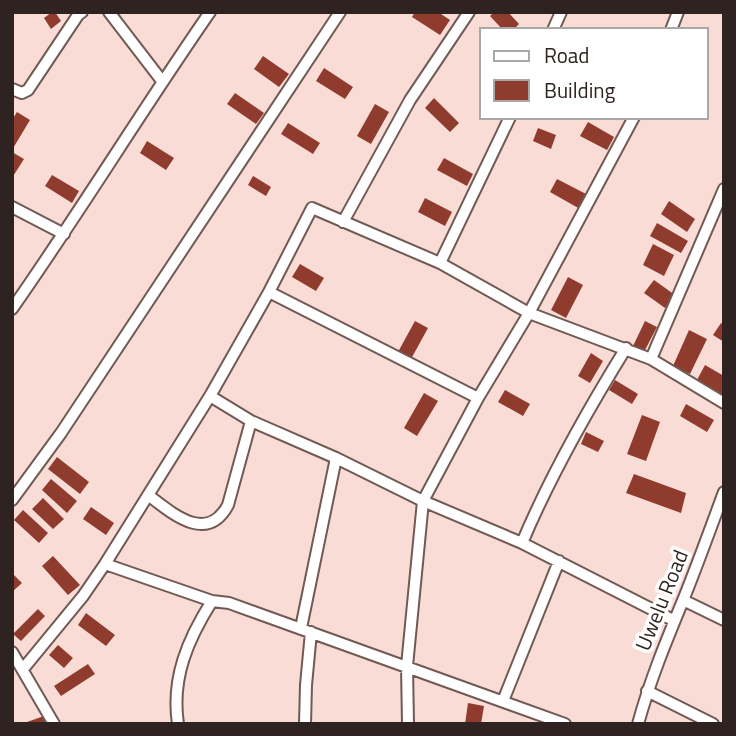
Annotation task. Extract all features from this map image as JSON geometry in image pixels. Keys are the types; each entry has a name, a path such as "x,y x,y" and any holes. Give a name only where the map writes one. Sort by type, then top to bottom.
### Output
{"street":[{"path":"12,89 22,93 28,90 82,12"},
{"path":"109,12 162,81"},
{"path":"12,309 210,12"},
{"path":"12,500 61,433 340,12"},
{"path":"343,222 410,100 469,12"},
{"path":"554,28 561,12"},
{"path":"440,263 509,119"},
{"path":"408,724 407,666 423,501 478,398 529,313 633,119"},
{"path":"651,359 724,189"},
{"path":"12,207 64,234"},
{"path":"23,669 105,565 209,396 269,292 312,208 440,263 529,313 651,359 724,403"},
{"path":"269,292 478,398"},
{"path":"522,543 552,476 583,418 626,348"},
{"path":"209,396 251,421 336,458 423,501 522,543 673,620"},
{"path":"148,495 167,510 195,525 209,524 221,518 228,505 251,421"},
{"path":"305,724 306,630 336,458"},
{"name":"Uwelu Road","path":"638,724 673,620 724,492"},
{"path":"503,701 559,561"},
{"path":"105,565 212,601 229,603 565,724"},
{"path":"683,600 724,620"},
{"path":"178,724 177,677 195,628 212,601"},
{"path":"12,652 54,724"},
{"path":"647,691 713,724"}],"building":[{"path":"55,12 61,21 51,29 44,18"},
{"path":"415,12 438,12 450,20 440,35 412,17"},
{"path":"494,12 508,12 519,24 515,28 501,28 490,16"},
{"path":"263,56 289,74 279,87 254,69"},
{"path":"324,68 353,87 345,99 316,81"},
{"path":"235,93 264,113 256,124 227,104"},
{"path":"434,98 459,123 450,132 425,108"},
{"path":"375,104 389,112 371,144 357,136"},
{"path":"17,112 30,120 12,150 12,120"},
{"path":"588,122 614,137 607,150 580,136"},
{"path":"288,123 320,143 313,154 281,134"},
{"path":"538,128 556,135 551,149 533,141"},
{"path":"147,141 174,158 166,170 140,153"},
{"path":"12,152 24,159 12,178"},
{"path":"444,158 473,174 467,186 437,170"},
{"path":"52,175 79,191 72,203 45,186"},
{"path":"253,176 271,187 266,196 248,185"},
{"path":"557,179 588,195 580,209 550,192"},
{"path":"425,198 452,212 445,226 418,212"},
{"path":"669,201 695,219 687,232 661,214"},
{"path":"657,223 688,241 681,253 650,236"},
{"path":"653,244 674,255 664,276 643,265"},
{"path":"300,264 324,278 316,291 292,277"},
{"path":"568,277 583,285 566,318 551,310"},
{"path":"654,280 675,295 665,308 644,293"},
{"path":"415,321 428,328 411,359 398,352"},
{"path":"645,321 657,327 644,352 633,346"},
{"path":"721,323 724,325 724,342 713,335"},
{"path":"689,330 707,339 690,374 673,366"},
{"path":"591,353 603,361 590,383 578,376"},
{"path":"705,365 724,376 724,396 697,380"},
{"path":"615,380 638,394 632,404 609,390"},
{"path":"505,390 530,404 523,416 498,402"},
{"path":"424,393 438,401 417,436 404,428"},
{"path":"686,404 714,420 707,432 680,416"},
{"path":"642,415 660,422 646,461 627,454"},
{"path":"586,432 604,441 598,452 581,444"},
{"path":"57,457 89,482 80,494 48,469"},
{"path":"634,474 686,493 681,513 626,493"},
{"path":"51,479 77,501 67,513 42,490"},
{"path":"43,498 64,519 53,529 32,509"},
{"path":"91,507 114,523 106,535 83,519"},
{"path":"23,510 48,533 39,543 14,520"},
{"path":"53,556 80,585 68,595 42,566"},
{"path":"12,573 22,583 12,592"},
{"path":"38,609 45,616 21,641 13,634"},
{"path":"86,613 115,635 106,646 78,625"},
{"path":"58,645 73,658 64,668 49,655"},
{"path":"88,664 95,674 61,696 54,686"},
{"path":"468,703 484,706 481,724 465,724"},
{"path":"44,716 47,724 24,724 24,723"}]}
